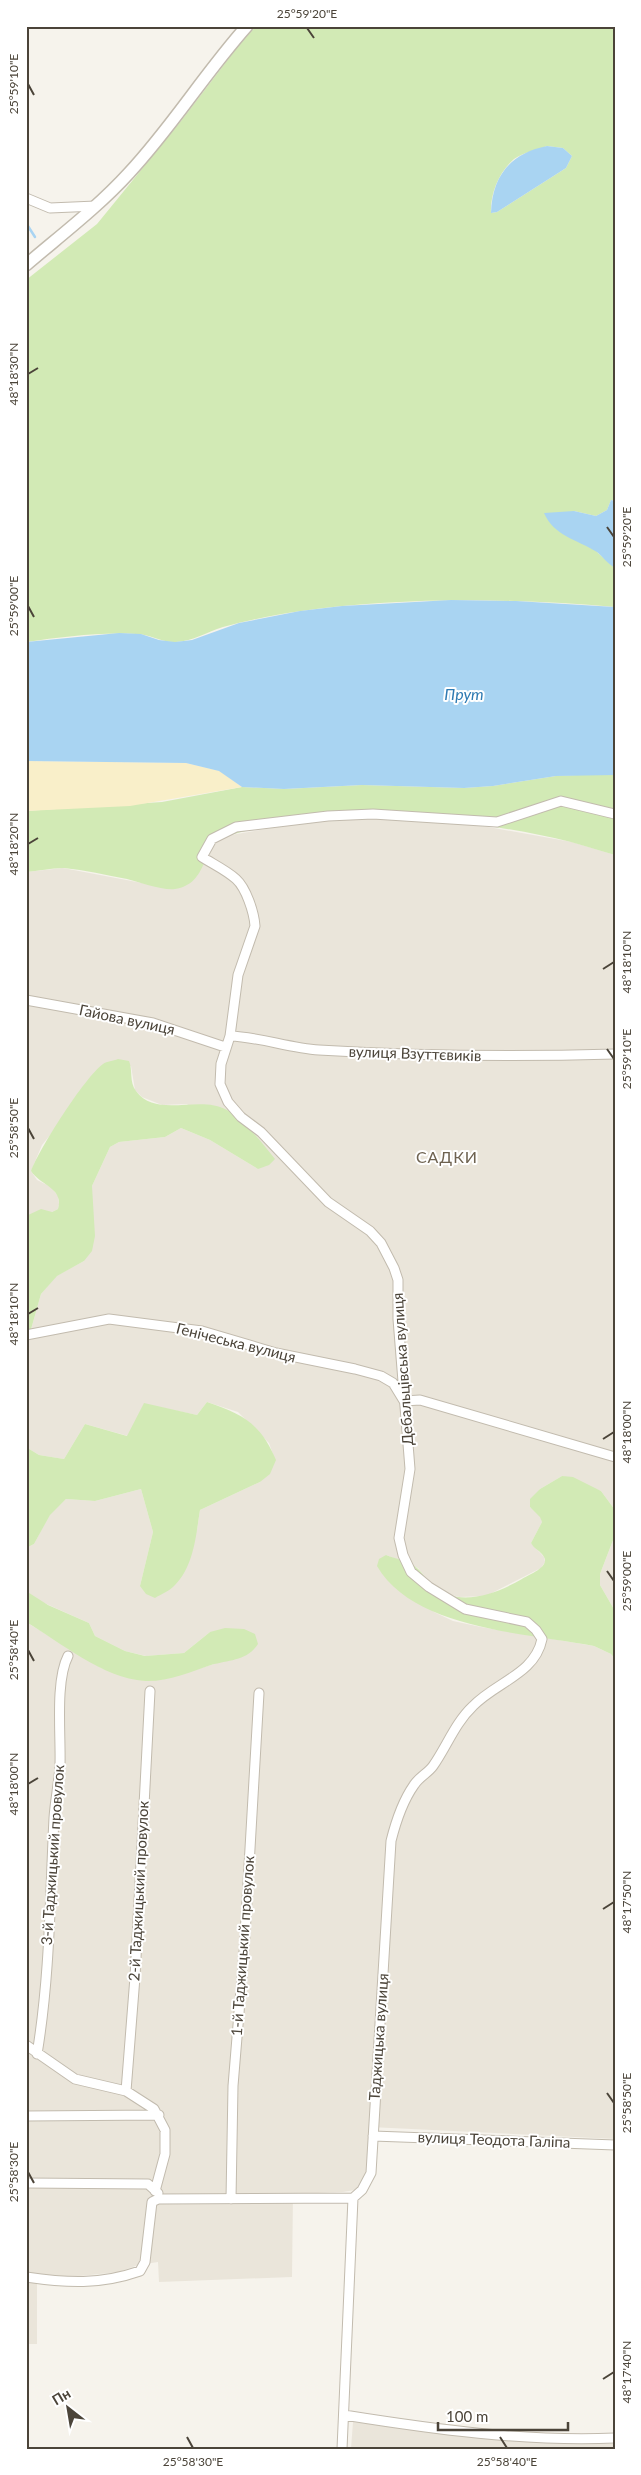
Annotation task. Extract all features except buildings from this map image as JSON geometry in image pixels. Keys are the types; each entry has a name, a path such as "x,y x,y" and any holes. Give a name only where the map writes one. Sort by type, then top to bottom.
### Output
{"street":[{"path":"26,265 96,206 153,146 214,64 246,26"},
{"path":"26,198 50,208 96,206"},
{"path":"225,1047 230,1036 238,975 255,926 255,918 245,893 236,879 202,857 212,839 221,832 236,827 328,816 373,814 497,822 561,801 615,814"},
{"name":"Гайова вулиця","path":"26,1000 153,1023 225,1047"},
{"name":"вулиця Взуттєвиків","path":"230,1036 253,1037 316,1050 525,1057 615,1054"},
{"name":"Дебальцівська вулиця","path":"225,1047 220,1084 228,1102 241,1118 261,1132 328,1202 370,1231 381,1243 394,1268 398,1280 398,1319 410,1469 400,1538 403,1555 411,1572 435,1591 465,1609 488,1616 513,1618 527,1622 542,1639 540,1649 523,1670"},
{"name":"Генічеська вулиця","path":"26,1335 109,1319 202,1332 276,1354 381,1376 392,1383 404,1400"},
{"path":"404,1400 420,1400 615,1457"},
{"name":"3-й Таджицький провулок","path":"30,2050 42,2021 50,1912 54,1817 60,1766 59,1723 62,1674 68,1656"},
{"name":"Таджицька вулиця","path":"353,2198 362,2190 371,2173 391,1841 398,1814 414,1784 432,1767 458,1723 484,1696 523,1670"},
{"name":"2-й Таджицький провулок","path":"126,2091 135,1977 150,1691"},
{"name":"1-й Таджицький провулок","path":"231,2199 233,2086 244,1952 259,1693"},
{"path":"30,2050 75,2079 126,2091 142,2099 158,2115 166,2130 166,2154 155,2191"},
{"path":"26,2116 158,2115"},
{"name":"вулиця Теодота Галіпа","path":"373,2136 615,2145"},
{"path":"26,2184 148,2184 155,2191 168,2198"},
{"path":"26,2277 66,2283 121,2278 140,2271 145,2262 152,2202 158,2199 353,2198 342,2449"},
{"path":"344,2415 393,2423 499,2434 590,2439 615,2438"}],"shaded area":[{"path":"331,818 409,818 488,827 572,842 615,855 615,1510 601,1491 562,1476 540,1489 530,1507 541,1517 542,1522 531,1543 544,1557 545,1562 541,1568 486,1596 459,1597 445,1593 432,1586 418,1568 386,1555 434,1612 453,1621 594,1646 611,1654 615,1659 615,2139 370,2127 366,2188 343,2192 293,2194 292,2277 159,2282 158,2262 138,2265 119,2272 60,2278 37,2275 37,2344 26,2344 26,1622 101,1668 145,1681 165,1679 214,1664 210,1632 184,1653 146,1656 125,1651 95,1636 89,1623 33,1598 26,1591 26,1548 34,1544 50,1514 66,1499 95,1501 141,1489 153,1532 140,1586 197,1530 200,1510 260,1482 275,1460 269,1443 238,1412 207,1402 197,1415 144,1404 128,1436 85,1424 64,1459 39,1455 26,1447 26,1347 41,1294 56,1276 84,1261 92,1210 92,1186 110,1147 119,1142 165,1137 181,1128 210,1140 258,1169 187,1104 162,1105 142,1097 135,1090 131,1066 55,1129 42,1145 31,1171 37,1180 51,1187 58,1196 58,1209 52,1212 26,1216 26,872 63,868 174,889 212,846 225,836"},
{"path":"615,1535 615,1611 600,1585 600,1574"},
{"path":"353,2422 510,2441 615,2444 615,2449 351,2449"}],"green space":[{"path":"256,26 615,26 615,501 611,500 607,510 596,516 574,511 598,553 615,568 615,607 537,602 458,600 379,603 340,606 271,616 223,627 194,638 176,642 141,634 108,634 81,635 26,642 26,280 97,224 181,121","holes":["547,146 563,148 572,156 566,168 497,212 491,213 492,198 496,184 504,170 514,159 525,153"]},
{"path":"615,775 615,855 571,842 487,826 399,818 355,817 269,826 227,836 218,840 212,847 194,880 186,886 175,889 158,888 127,879 64,868 26,872 26,811 162,802 242,787 285,789 362,785 464,788 493,786 556,776"},
{"path":"118,1059 129,1061 134,1087 145,1099 155,1104 204,1104 227,1110 246,1126 275,1159 269,1165 258,1169 210,1140 181,1128 165,1137 119,1142 110,1147 92,1186 95,1236 92,1251 84,1261 57,1276 41,1294 26,1347 26,1216 41,1209 52,1212 58,1209 59,1202 55,1192 31,1171 53,1131 85,1083 103,1064"},
{"path":"207,1402 231,1411 249,1422 264,1437 276,1460 270,1474 260,1482 200,1510 190,1560 173,1587 155,1598 146,1594 140,1586 153,1532 141,1489 95,1501 66,1499 50,1515 34,1544 26,1548 26,1447 39,1455 64,1459 85,1424 127,1436 144,1403 197,1415"},
{"path":"562,1476 573,1477 601,1491 615,1510 615,1535 600,1574 600,1585 615,1611 615,1659 611,1654 594,1646 506,1632 445,1616 417,1604 394,1587 377,1566 379,1559 386,1555 406,1562 419,1570 432,1586 443,1593 454,1596 465,1597 489,1594 512,1585 544,1564 544,1557 531,1543 542,1522 540,1517 530,1507 530,1499 540,1489"},
{"path":"26,1591 48,1605 89,1623 95,1636 125,1651 145,1656 184,1653 210,1632 225,1628 244,1629 255,1634 258,1644 254,1650 243,1657 179,1676 153,1681 129,1678 98,1667 26,1622"}],"sand":[{"path":"26,761 186,763 220,771 242,787 130,806 26,811"}],"water":[{"path":"547,146 563,148 572,156 566,168 497,212 491,213 495,188 506,168 523,154"},
{"path":"611,500 615,501 615,568 597,552 560,532 548,521 544,513 574,511 596,516 607,510"},
{"name":"Прут","path":"451,600 516,601 615,607 615,775 556,776 493,786 464,788 362,785 284,789 242,787 219,771 186,763 26,761 26,642 119,633 141,634 159,640 175,642 192,640 239,623 300,611 342,606"}],"waterway":[{"path":"26,223 35,237"}],"district":[{"name":"САДКИ","path":"447,1157"}]}
